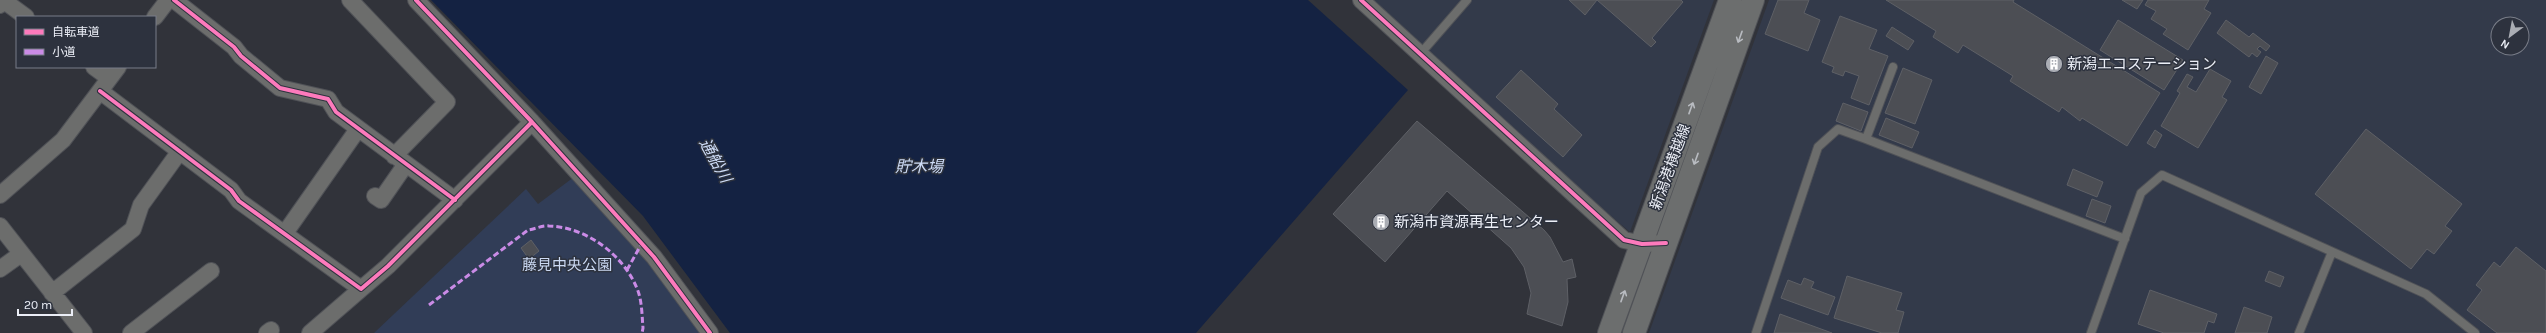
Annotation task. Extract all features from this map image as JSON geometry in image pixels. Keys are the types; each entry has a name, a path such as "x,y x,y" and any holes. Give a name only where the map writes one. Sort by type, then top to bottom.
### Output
{"main road":[{"name":"新潟港横越線","path":"1609,333 1730,0"},
{"name":"新潟港横越線","path":"1634,333 1753,0"}],"street":[{"path":"0,5 3,0 25,16"},
{"path":"156,16 168,0"},
{"path":"174,0 234,47 240,56 280,88 328,99 336,112 358,130 455,200"},
{"path":"350,0 447,102 400,160 381,200 375,196"},
{"path":"416,0 532,122 654,257 710,333"},
{"path":"1361,0 1421,53 1624,240 1642,244 1666,243"},
{"path":"95,68 109,79 180,151 231,190 239,201 361,289"},
{"path":"0,195 64,140 109,79"},
{"path":"310,333 388,266 532,122"},
{"path":"285,233 358,130"},
{"path":"52,293 133,229 141,205 180,151"},
{"path":"0,226 84,333"},
{"path":"0,269 21,254"},
{"path":"131,333 211,271"}],"lane":[{"path":"1421,53 1467,0"},
{"path":"1866,139 1892,67"},
{"path":"1756,333 1818,147 1838,129 2125,239"},
{"path":"2091,333 2141,193 2162,176 2426,294 2475,333"},
{"path":"2299,333 2332,252"}],"shaded area":[{"path":"1354,0 1714,0 1630,232"},
{"path":"1769,0 2546,0 2546,333 1649,333"}],"green space":[{"name":"藤見中央公園","path":"578,174 710,333 374,333 526,189 538,204"}],"water":[{"name":"貯木場","path":"431,0 1308,0 1408,90 1196,333 730,333 643,216"}],"building":[{"path":"1569,0 1597,0 1585,15"},
{"path":"1597,0 1681,0 1683,2 1652,38 1656,42 1651,47"},
{"path":"1778,0 1809,0 1804,13 1820,20 1808,51 1765,34"},
{"name":"新潟エコステーション","path":"1886,0 2014,0 2013,2 2160,93 2127,146 2082,118 2080,121 2062,107 2059,112 2010,81 2013,76 1963,45 1958,53 1933,37 1936,31"},
{"path":"2122,0 2143,0 2137,9"},
{"path":"2148,0 2209,0 2204,9 2211,13 2188,50 2163,34 2167,29 2151,19 2156,11 2145,5"},
{"path":"1840,16 1877,30 1869,49 1888,56 1869,105 1851,98 1859,76 1845,71 1843,76 1832,72 1834,67 1822,62"},
{"path":"2118,20 2183,60 2164,90 2100,50"},
{"path":"2226,20 2249,37 2253,33 2270,46 2266,51 2260,46 2257,49 2261,52 2257,57 2252,53 2249,57 2217,33"},
{"path":"1892,27 1914,41 1908,50 1886,36"},
{"path":"2266,56 2278,63 2261,94 2249,87"},
{"path":"1903,68 1932,80 1915,124 1885,113"},
{"path":"2210,69 2231,81 2222,97 2227,100 2198,148 2161,126 2180,93 2177,91 2187,74 2193,77 2187,87 2196,92"},
{"path":"1521,70 1558,104 1554,109 1582,135 1563,157 1496,97"},
{"path":"1843,103 1868,112 1861,131 1836,121"},
{"path":"1886,118 1919,132 1912,148 1879,135"},
{"name":"新潟市資源再生センター","path":"1417,121 1544,230 1550,237 1563,262 1572,259 1576,277 1567,279 1568,302 1562,326 1527,314 1531,293 1524,267 1511,248 1447,191 1385,262 1333,214"},
{"path":"2366,129 2462,204 2445,226 2452,231 2434,254 2427,249 2411,269 2315,194"},
{"path":"2155,130 2162,135 2155,148 2147,143"},
{"path":"2073,169 2103,182 2097,197 2067,185"},
{"path":"2092,199 2111,206 2105,223 2086,216"},
{"path":"531,240 539,251 529,259 521,248"},
{"path":"2516,247 2546,271 2546,333 2497,333 2467,310 2482,290 2476,285 2494,262 2500,267"},
{"path":"2269,271 2284,277 2280,287 2265,281"},
{"path":"1847,276 1902,293 1896,310 1904,312 1898,333 1882,333 1834,318"},
{"path":"1804,278 1814,282 1811,288 1835,297 1828,315 1781,298 1788,280 1801,285"},
{"path":"2150,290 2217,314 2214,323 2208,321 2204,333 2164,333 2138,324"},
{"path":"2244,307 2272,317 2267,333 2235,333"},
{"path":"1780,314 1832,333 1774,333"}],"marked path":[{"path":"429,305 528,230 547,226 563,228 577,232 603,246 624,266 638,291 642,314 642,333"},
{"path":"627,270 642,243"}],"cycle path":[{"path":"174,0 234,47 241,56 280,88 328,99 336,112 455,200"},
{"path":"416,0 532,122 654,257 710,333"},
{"path":"1361,0 1624,240 1642,244 1666,243"},
{"path":"100,91 231,190 239,201 361,289 388,266 532,122"}],"place":[{"name":"新潟エコステーション","path":"2054,64"},
{"name":"新潟市資源再生センター","path":"1381,222"}],"water label":[{"name":"通船川","path":"716,160"}]}
